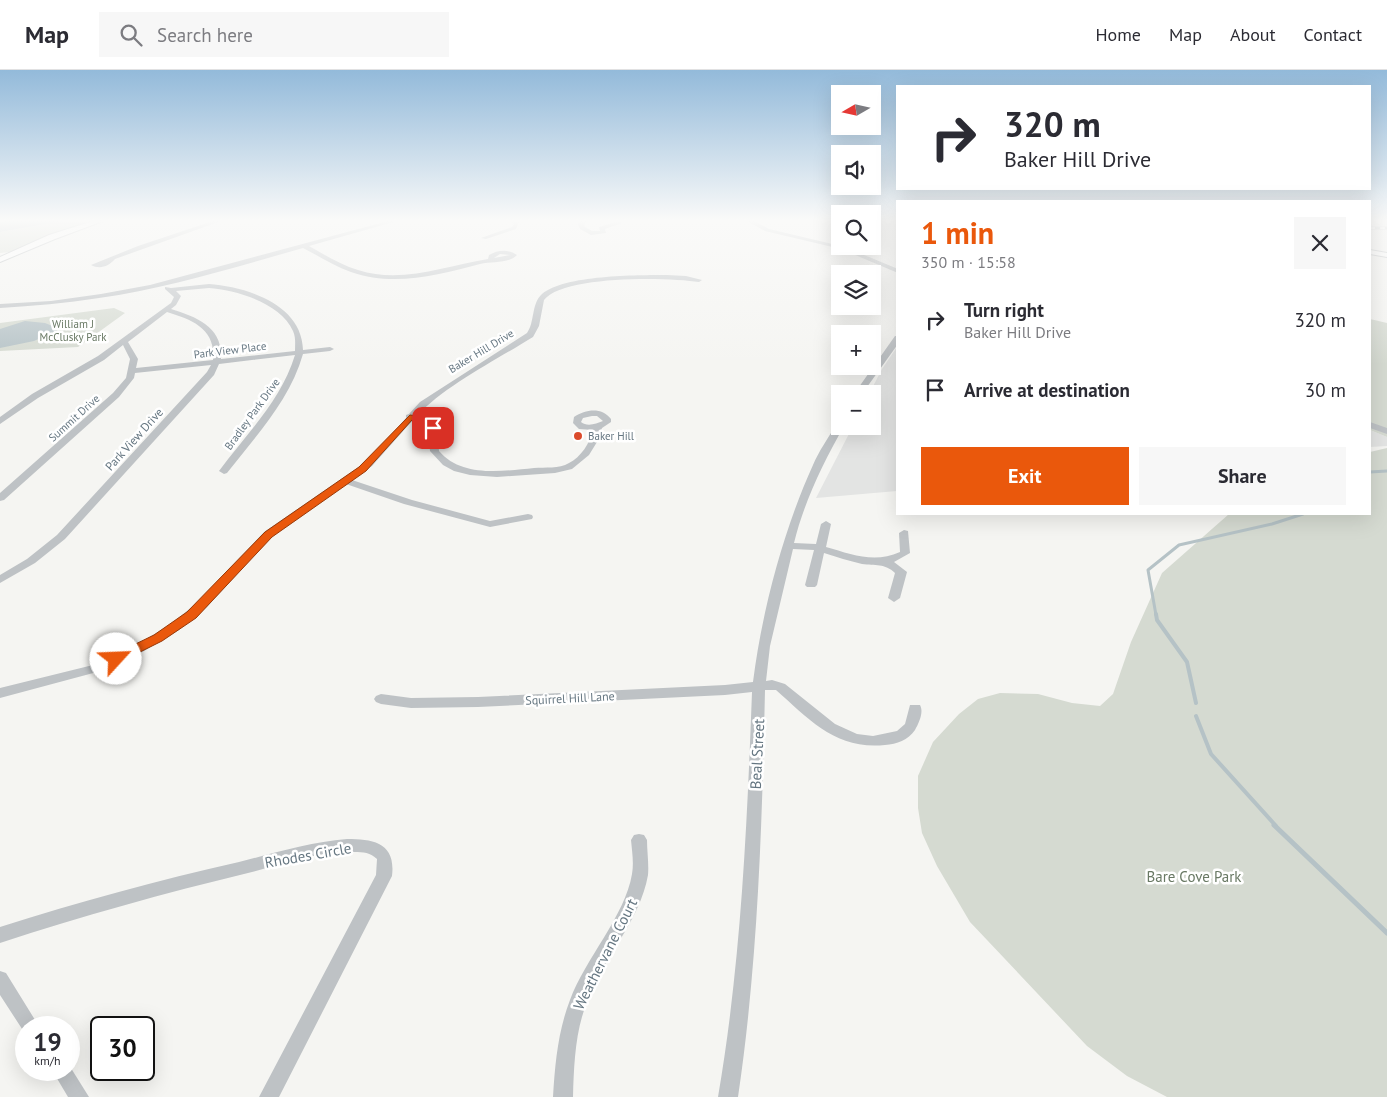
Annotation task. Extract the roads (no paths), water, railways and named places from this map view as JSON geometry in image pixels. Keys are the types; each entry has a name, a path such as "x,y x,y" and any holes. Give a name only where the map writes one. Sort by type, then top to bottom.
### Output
{"street":[{"path":"0,306 55,304 160,285 217,269"},
{"path":"348,269 381,276 435,273 451,269"},
{"name":"Baker Hill Drive","path":"0,693 93,669 158,638 203,604 268,534 369,464 410,417 453,383 530,335 535,327 540,304 546,294 570,284 634,277 687,276 699,280"},
{"path":"0,421 34,396 102,358 166,310 178,299 178,296 160,285"},
{"name":"Bradley Park Drive","path":"170,290 212,286 232,288 258,298 280,312 292,323 299,337 299,353 293,373 282,395 224,471"},
{"path":"166,310 192,318 205,327 218,345 219,353 216,362"},
{"path":"124,341 134,359 132,371"},
{"path":"864,385 896,341"},
{"name":"Park View Place","path":"132,371 330,349"},
{"name":"Park View Drive","path":"0,580 31,561 61,537 202,383 216,362"},
{"name":"Summit Drive","path":"0,498 104,406 124,386 132,371"},
{"path":"410,417 431,422 433,428 433,448 443,460 462,469 486,473 559,469 574,464 592,441 598,427"},
{"path":"1371,425 1387,431"},
{"name":"Beal Street","path":"728,1097 737,1042 744,970 754,835 759,687 764,646 788,546 810,484 834,435"},
{"path":"345,481 408,502 490,524 528,516"},
{"path":"811,585 826,524"},
{"path":"884,562 905,553 904,534"},
{"path":"788,546 820,548 860,561 884,562 893,565 901,572 894,598"},
{"name":"Squirrel Hill Lane","path":"380,699 411,703 478,702 772,685 780,687 823,724 856,740 876,742 898,738 913,723 915,708"},
{"name":"Weathervane Court","path":"563,1097 565,1061 570,1029 578,1001 633,900 640,873 639,840"},
{"name":"Rhodes Circle","path":"0,935 162,887 306,852 352,845 373,848 383,854 386,861 384,876 269,1097"},
{"path":"0,979 23,1016"},
{"path":"68,1081 79,1097"}],"waterway":[{"path":"1371,472 1387,471"},
{"path":"1156,615 1148,570 1179,545 1272,524 1300,515"},
{"path":"1156,614 1157,620 1187,662 1196,703"},
{"path":"1196,716 1211,754 1276,826"},
{"path":"1274,825 1387,933"}],"place":[{"name":"Baker Hill","path":"578,436"}],"park label":[{"name":"William J McClusky Park","path":"73,330"},
{"name":"Bare Cove Park","path":"1194,876"}]}
